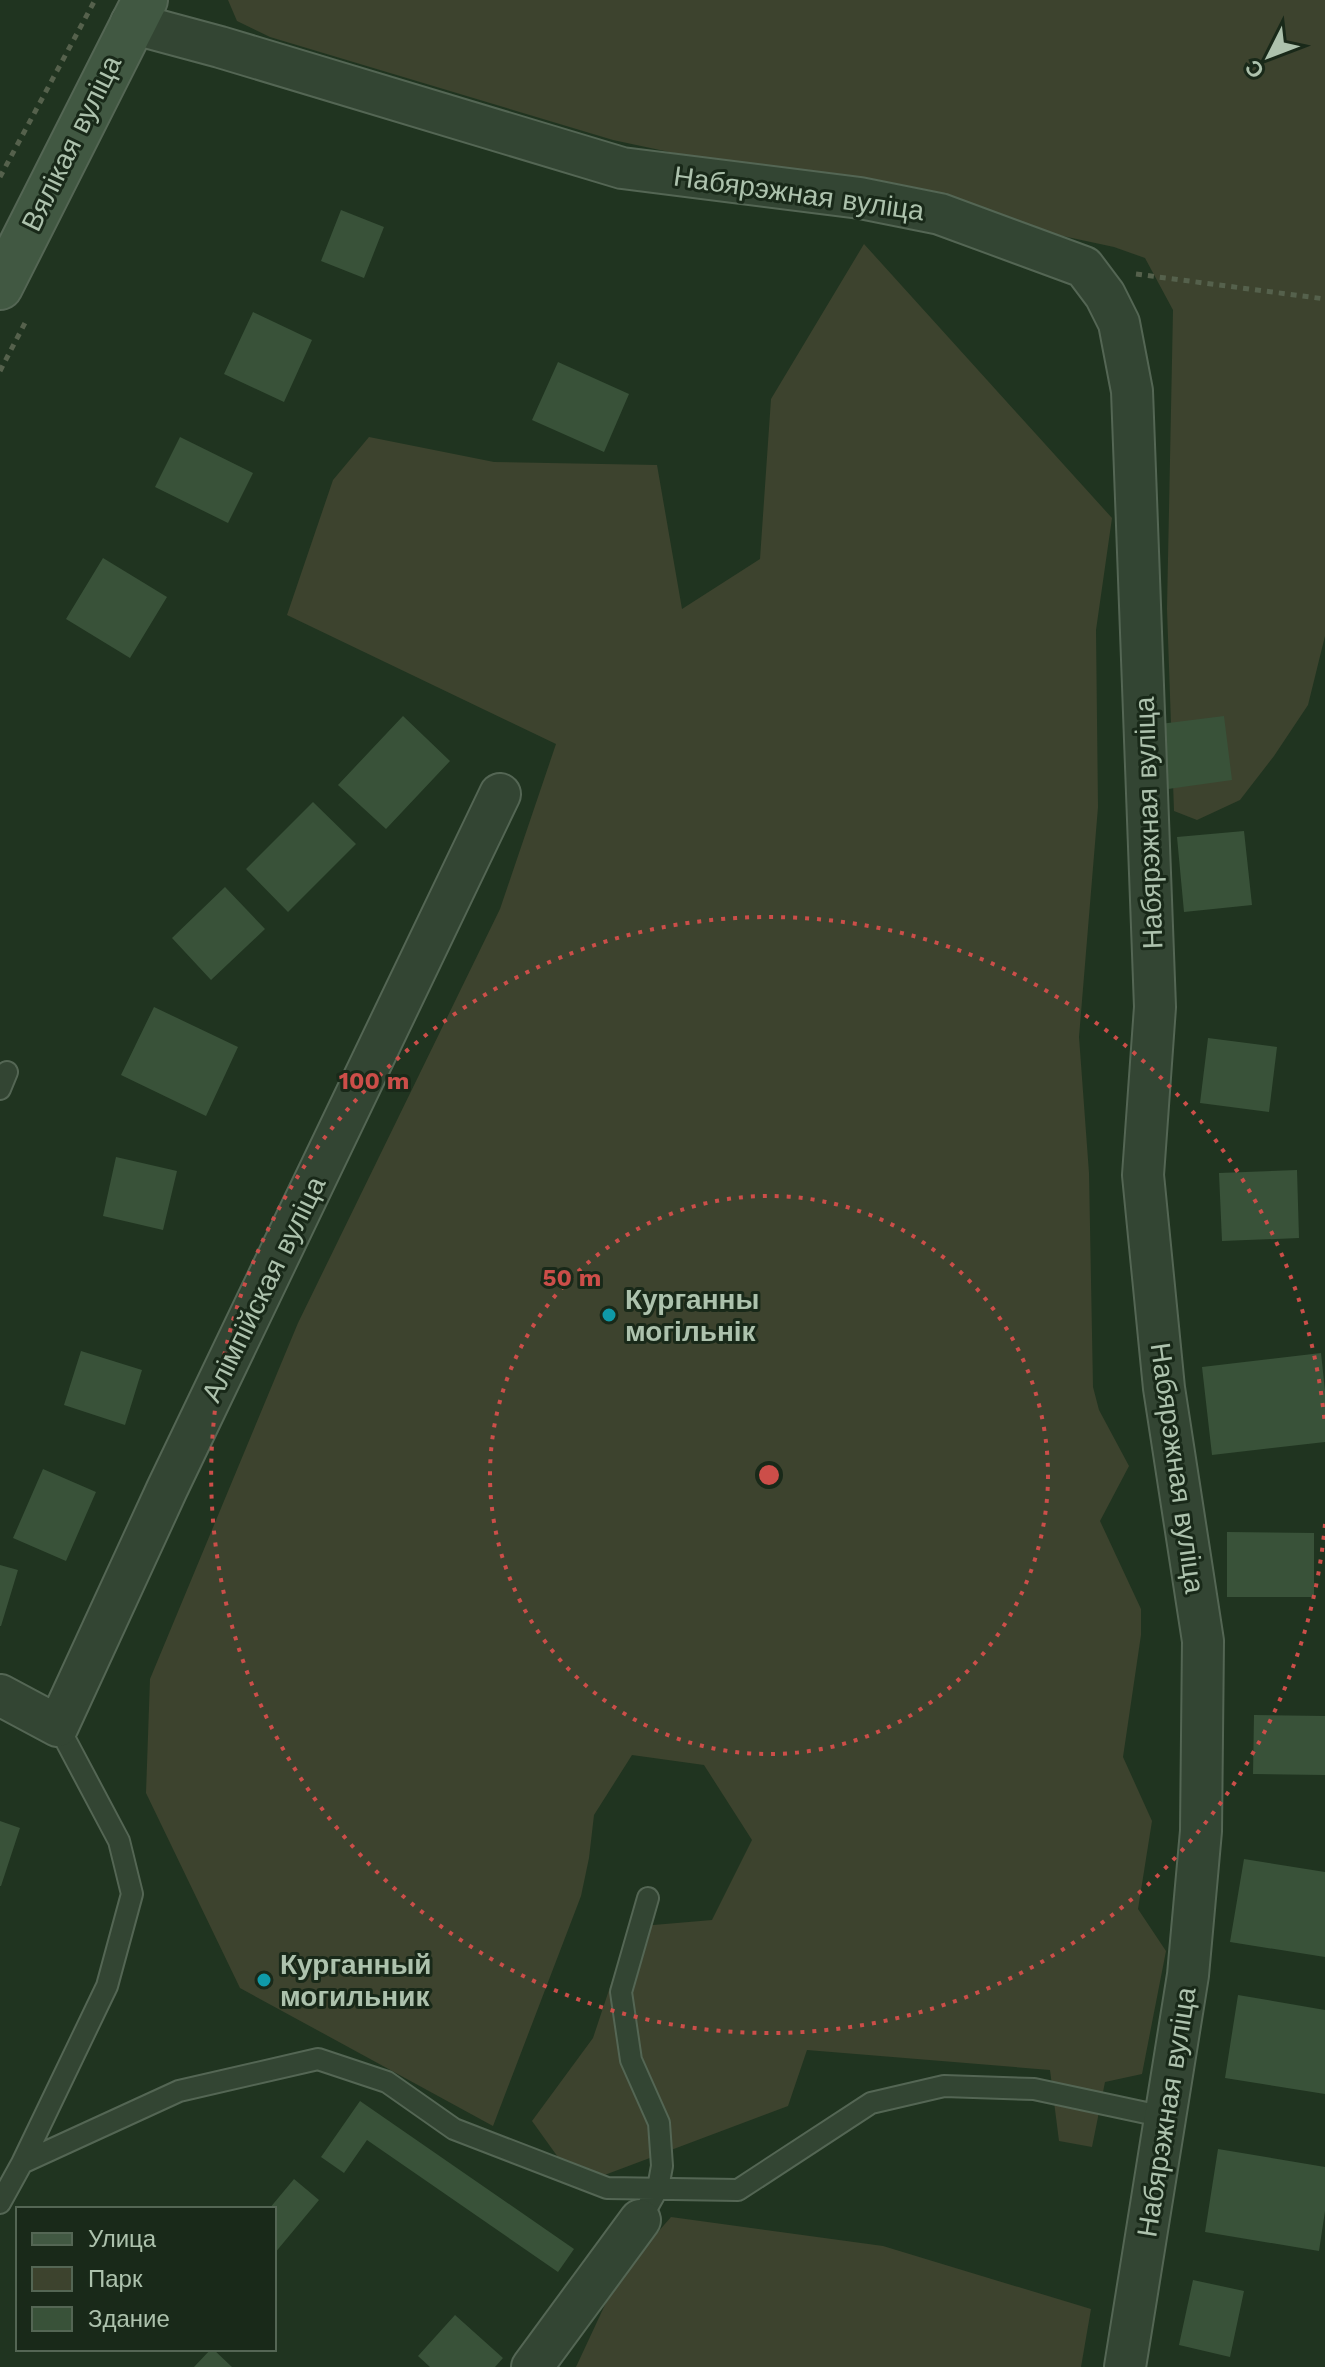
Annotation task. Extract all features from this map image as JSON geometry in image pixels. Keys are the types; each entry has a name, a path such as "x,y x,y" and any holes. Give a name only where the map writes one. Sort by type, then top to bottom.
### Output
{"main road":[{"name":"Вялікая вуліца","path":"0,287 138,12"}],"street":[{"name":"Набярэжная вуліца","path":"138,12 220,47 622,168 860,198 940,214 1084,267 1105,295 1119,323 1132,391 1155,1007 1143,1175 1164,1388 1203,1641 1201,1831 1188,1975 1125,2367"},
{"name":"Алімпійская вуліца","path":"58,1726 167,1489 500,794"},
{"path":"4,1703 58,1726"},
{"path":"532,2367 649,2204"}],"lane":[{"path":"0,2203 107,1986 132,1894 119,1841 58,1726"},
{"path":"648,1898 621,1992 631,2060 659,2123 662,2166 649,2204"},
{"path":"22,2163 179,2091 318,2059 387,2082 454,2129 649,2204 738,2190 871,2103 944,2086 1034,2089 1165,2117"}],"path":[{"path":"0,177 95,0"},
{"path":"1084,267 1325,299"}],"green space":[{"path":"228,0 1325,0 1325,636 1308,705 1274,756 1240,800 1197,820 1174,811 1167,609 1173,310 1145,258 1114,247 613,140 270,37 237,21"},
{"path":"864,244 1112,518 1096,630 1098,807 1079,1037 1089,1173 1093,1387 1099,1410 1129,1466 1100,1521 1141,1609 1141,1635 1123,1757 1152,1821 1138,1909 1166,1951 1142,2074 1105,2082 1092,2147 1059,2141 1050,2070 807,2050 788,2106 578,2185 532,2121 593,2038 630,1927 712,1920 752,1840 704,1765 632,1755 594,1815 581,1896 493,2126 240,1988 146,1793 150,1679 298,1323 500,909 556,744 287,615 333,480 369,437 494,462 657,465 682,609 760,559 771,399"},
{"path":"671,2217 883,2246 1091,2309 1081,2367 576,2367 617,2279"}],"building":[{"path":"341,210 384,227 364,278 321,261"},
{"path":"253,312 312,340 284,402 224,374"},
{"path":"558,362 629,394 604,452 532,420"},
{"path":"180,437 253,473 228,523 155,487"},
{"path":"103,558 167,597 130,658 66,619"},
{"path":"403,716 450,761 386,829 338,785"},
{"path":"1224,716 1232,780 1168,789 1160,724"},
{"path":"313,802 356,844 288,912 246,869"},
{"path":"1244,831 1252,905 1184,912 1177,837"},
{"path":"225,887 265,929 211,980 172,938"},
{"path":"154,1007 238,1047 206,1116 121,1075"},
{"path":"1208,1038 1277,1047 1269,1112 1200,1103"},
{"path":"116,1157 177,1171 163,1230 103,1216"},
{"path":"1297,1170 1299,1238 1222,1241 1219,1173"},
{"path":"81,1351 142,1370 125,1425 64,1405"},
{"path":"1321,1353 1325,1442 1212,1455 1202,1367"},
{"path":"43,1469 96,1492 66,1561 13,1538"},
{"path":"1227,1532 1314,1533 1314,1597 1227,1597"},
{"path":"0,1565 18,1570 1,1626 0,1626"},
{"path":"1254,1715 1325,1716 1325,1775 1253,1774"},
{"path":"0,1821 20,1828 1,1886 0,1886"},
{"path":"1244,1859 1325,1872 1325,1957 1230,1942"},
{"path":"1238,1995 1325,2010 1325,2094 1225,2078"},
{"path":"360,2101 574,2249 558,2272 367,2140 344,2173 321,2157"},
{"path":"1218,2149 1325,2167 1325,2211 1319,2251 1205,2232"},
{"path":"294,2179 319,2200 276,2252 276,2207 271,2207"},
{"path":"1193,2280 1244,2291 1230,2357 1179,2345"},
{"path":"455,2315 503,2358 495,2367 430,2367 418,2356"},
{"path":"209,2351 215,2351 232,2367 194,2367"}],"place":[{"name":"Курганны могільнік","path":"609,1315"},
{"name":"Курганный могильник","path":"264,1980"}]}
